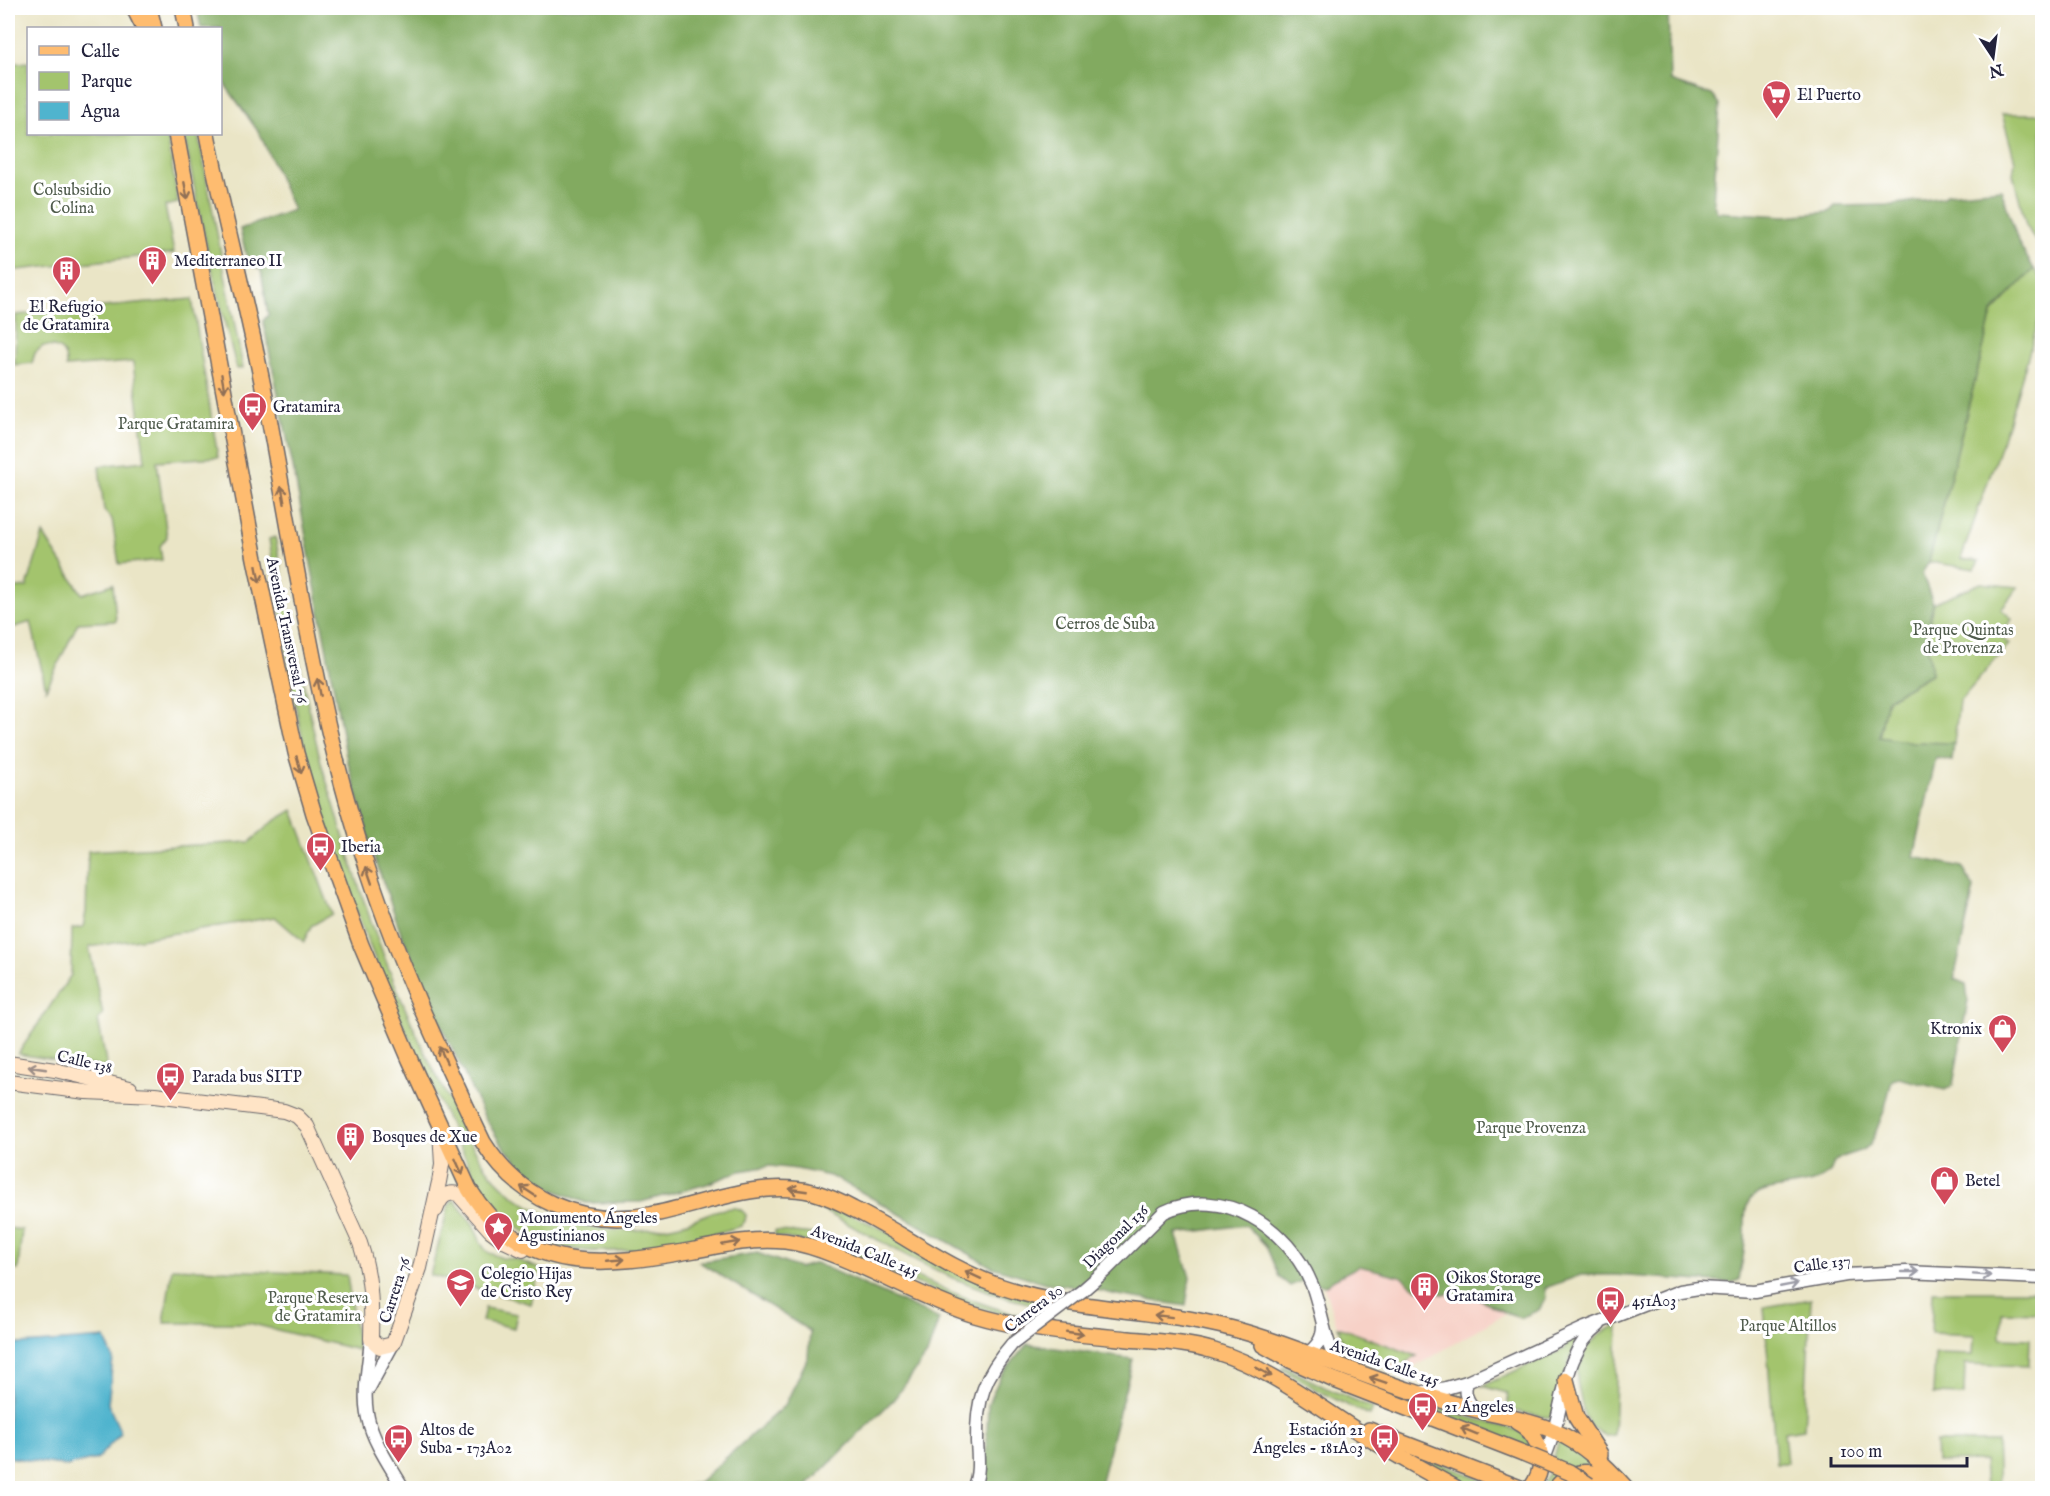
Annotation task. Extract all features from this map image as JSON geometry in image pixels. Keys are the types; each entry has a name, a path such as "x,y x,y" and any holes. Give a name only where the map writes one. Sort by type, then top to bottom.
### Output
{"main road":[{"path":"134,8 144,27"},
{"path":"149,8 154,27"},
{"path":"183,8 187,27"},
{"name":"Avenida Transversal 76","path":"176,135 255,559 296,753 314,814 361,945 410,1060 436,1114"},
{"name":"Avenida Transversal 76","path":"207,135 227,234 255,347 332,748 365,861 391,934 467,1109"},
{"name":"Calle 138","path":"8,1064 54,1070 155,1095 284,1111 297,1116 307,1126 360,1243 369,1273 371,1339"},
{"path":"8,1082 46,1087 48,1083 56,1082 155,1095"},
{"name":"Avenida Calle 145","path":"467,1109 493,1158 518,1184 545,1201 578,1213 621,1218 635,1217 757,1189 782,1188 813,1192 865,1214 968,1273 1000,1287 1056,1299 1220,1325 1252,1333 1340,1367 1418,1393 1515,1418 1554,1431 1577,1442 1598,1458 1621,1483"},
{"name":"Carrera 76","path":"393,1344 420,1268 442,1165 441,1134 436,1114"},
{"name":"Avenida Calle 145","path":"436,1114 469,1189 485,1211 508,1234 519,1241 559,1258 593,1262 673,1253 741,1241 798,1242 857,1264 946,1304 996,1320 1080,1334 1184,1344 1246,1362 1398,1456 1456,1488"},
{"name":"Carrera 76","path":"427,1231 440,1200 451,1192 463,1197 483,1222 507,1242 534,1254 559,1258"},
{"name":"Avenida Calle 145","path":"1220,1325 1332,1379 1523,1453 1569,1473 1591,1487"},
{"path":"371,1339 380,1347 393,1344"},
{"path":"1566,1380 1576,1417 1621,1483"},
{"path":"1495,1414 1518,1422 1533,1434 1539,1445 1541,1467 1531,1488"},
{"name":"Avenida Calle 145","path":"1333,1415 1514,1486"},
{"path":"1556,1488 1567,1477 1584,1472 1598,1473 1621,1483"}],"street":[{"name":"Diagonal 136","path":"1085,1288 1106,1270 1155,1218 1164,1212 1175,1207 1196,1203 1221,1205 1247,1214 1269,1228 1295,1254 1311,1284 1323,1325 1340,1367"},
{"name":"Calle 137","path":"1418,1393 1467,1382 1612,1317 1670,1294 1699,1288 1755,1291 1846,1275 1906,1272 2043,1278"},
{"name":"Carrera 80","path":"973,1488 977,1478 977,1425 981,1394 992,1370 1012,1344 1085,1288"},
{"name":"Calle 137","path":"1541,1467 1554,1431 1571,1364 1592,1330 1612,1317"},
{"path":"1307,1354 1318,1344 1323,1325"},
{"path":"371,1339 367,1392 368,1419 403,1488"},
{"name":"Carrera 76","path":"367,1392 393,1344"},
{"path":"1467,1382 1466,1397 1474,1409"}],"shaded area":[{"path":"1359,1266 1400,1276 1417,1289 1443,1294 1470,1294 1506,1313 1404,1373 1346,1353 1324,1287"}],"green space":[{"name":"Cerros de Suba","path":"197,8 1668,8 1670,81 1712,95 1720,104 1713,203 1717,212 1785,216 1829,212 1835,206 1894,205 1944,197 1946,194 2001,189 2019,244 2034,269 1992,313 1929,562 1922,573 1933,603 1926,639 1932,673 1887,699 1879,737 1913,742 1954,743 1952,761 1936,758 1914,857 1962,867 1974,888 1954,979 1966,984 1968,1000 1953,1085 1945,1090 1899,1078 1892,1080 1884,1111 1871,1144 1862,1150 1843,1156 1825,1176 1817,1180 1767,1190 1752,1197 1746,1212 1739,1280 1731,1283 1581,1275 1545,1288 1546,1298 1539,1310 1520,1318 1470,1294 1443,1294 1416,1289 1400,1276 1359,1266 1325,1286 1304,1280 1290,1286 1279,1277 1266,1246 1246,1225 1176,1234 1190,1277 1186,1306 1046,1283 992,1267 856,1189 830,1176 797,1169 770,1166 740,1171 707,1184 641,1202 586,1203 552,1189 527,1172 501,1144 484,1116 431,1004 400,930 374,856 346,755 295,477 263,321 268,315 261,270 248,263 240,229 293,210 260,134 222,80 222,27 201,27"},
{"name":"Colsubsidio Colina","path":"27,62 27,135 167,135 178,203 165,206 174,253 8,271 8,64"},
{"path":"2002,114 2042,114 2042,252 2026,225 2013,174 2015,161"},
{"path":"184,135 198,135 243,368 237,369 202,223"},
{"path":"2034,269 2042,279 2042,314 2009,421 1961,559 1979,561 1975,569 1929,562 1992,313"},
{"name":"Parque Gratamira","path":"192,299 218,457 157,461 167,537 160,546 162,560 119,564 112,519 104,511 99,466 145,461 133,362 66,367 65,357 61,350 43,346 35,353 32,363 15,365 16,315"},
{"path":"43,534 82,594 113,584 116,621 78,623 46,689 31,622 8,629 8,589 27,587"},
{"path":"275,537 320,758 357,882 412,1025 479,1158 497,1180 519,1200 532,1208 576,1224 622,1230 654,1229 684,1223 722,1209 735,1208 746,1215 741,1226 666,1245 611,1251 584,1250 559,1246 528,1234 506,1217 487,1196 463,1154 400,1018 353,902 326,823 306,754 293,693 269,539"},
{"name":"Parque Quintas de Provenza","path":"1981,583 2018,587 2001,609 2012,619 2000,636 2009,644 1959,702 1954,743 1879,738 1887,699 1932,673 1926,639 1933,603"},
{"path":"293,810 332,914 311,926 304,942 275,917 89,947 103,1015 98,1019 107,1068 18,1054 71,975 72,929 83,927 86,912 88,851 250,842 271,823"},
{"path":"788,1193 817,1199 1047,1305 1045,1307 1007,1298 955,1279 820,1209 788,1198"},
{"path":"453,1200 473,1224 487,1252 502,1258 515,1259 540,1269 531,1304 430,1275 449,1205"},
{"path":"8,1228 22,1230 18,1270 8,1269"},
{"path":"775,1231 814,1234 848,1243 957,1294 988,1306 1034,1318 1028,1323 951,1298 836,1248 775,1236"},
{"path":"757,1253 799,1268 816,1263 939,1319 927,1355 894,1399 805,1488 674,1488 699,1482 785,1405 808,1357 810,1331 699,1262"},
{"name":"Parque Reserva de Gratamira","path":"172,1268 347,1275 358,1350 249,1323 164,1323"},
{"path":"1933,1291 2042,1291 2042,1313 2002,1312 2001,1338 2030,1339 2029,1366 1965,1364 1964,1395 1933,1394 1935,1354 1973,1355 1974,1335 1931,1333"},
{"name":"Parque Altillos","path":"1811,1299 1804,1429 1784,1432 1787,1463 1776,1463 1764,1307"},
{"path":"485,1308 517,1314 514,1328 482,1321"},
{"path":"1618,1325 1614,1435 1605,1436 1590,1425 1584,1415 1577,1381 1578,1370 1586,1349 1599,1334"},
{"path":"1338,1327 1417,1356 1401,1366 1344,1347"},
{"path":"1582,1331 1575,1345 1552,1417 1509,1410 1507,1393 1482,1386 1566,1348 1564,1341"},
{"path":"1027,1344 1133,1359 1099,1488 985,1488 988,1404 1000,1377"},
{"path":"1283,1366 1373,1408 1370,1415 1314,1388 1282,1369"},
{"path":"1333,1374 1459,1415 1522,1432 1537,1452"},
{"path":"1559,1439 1598,1464 1570,1471 1558,1478 1549,1488 1541,1488 1551,1469"},
{"path":"1935,1442 1997,1442 1999,1488 1986,1488 1984,1461 1936,1462"},
{"path":"1389,1444 1505,1488 1471,1488"}],"water":[{"path":"105,1338 113,1358 108,1404 121,1433 97,1459 67,1466 8,1457 8,1345"}],"place":[{"name":"El Puerto","path":"1776,120"},
{"name":"Mediterraneo II","path":"153,286"},
{"name":"El Refugio de Gratamira","path":"66,296"},
{"name":"Gratamira","path":"252,432"},
{"name":"Iberia","path":"320,872"},
{"name":"Ktronix","path":"2003,1054"},
{"name":"Parada bus SITP","path":"171,1102"},
{"name":"Bosques de Xue","path":"351,1162"},
{"name":"Betel","path":"1944,1206"},
{"name":"Monumento Ángeles Agustinianos","path":"498,1252"},
{"name":"Colegio Hijas de Cristo Rey","path":"460,1308"},
{"name":"Oikos Storage Gratamira","path":"1425,1312"},
{"name":"451A03","path":"1611,1326"},
{"name":"21 Ángeles","path":"1423,1432"},
{"name":"Altos de Suba - 173A02","path":"399,1464"},
{"name":"Estación 21 Ángeles - 181A03","path":"1384,1464"}],"park label":[{"name":"Parque Provenza","path":"1531,1127"}]}
